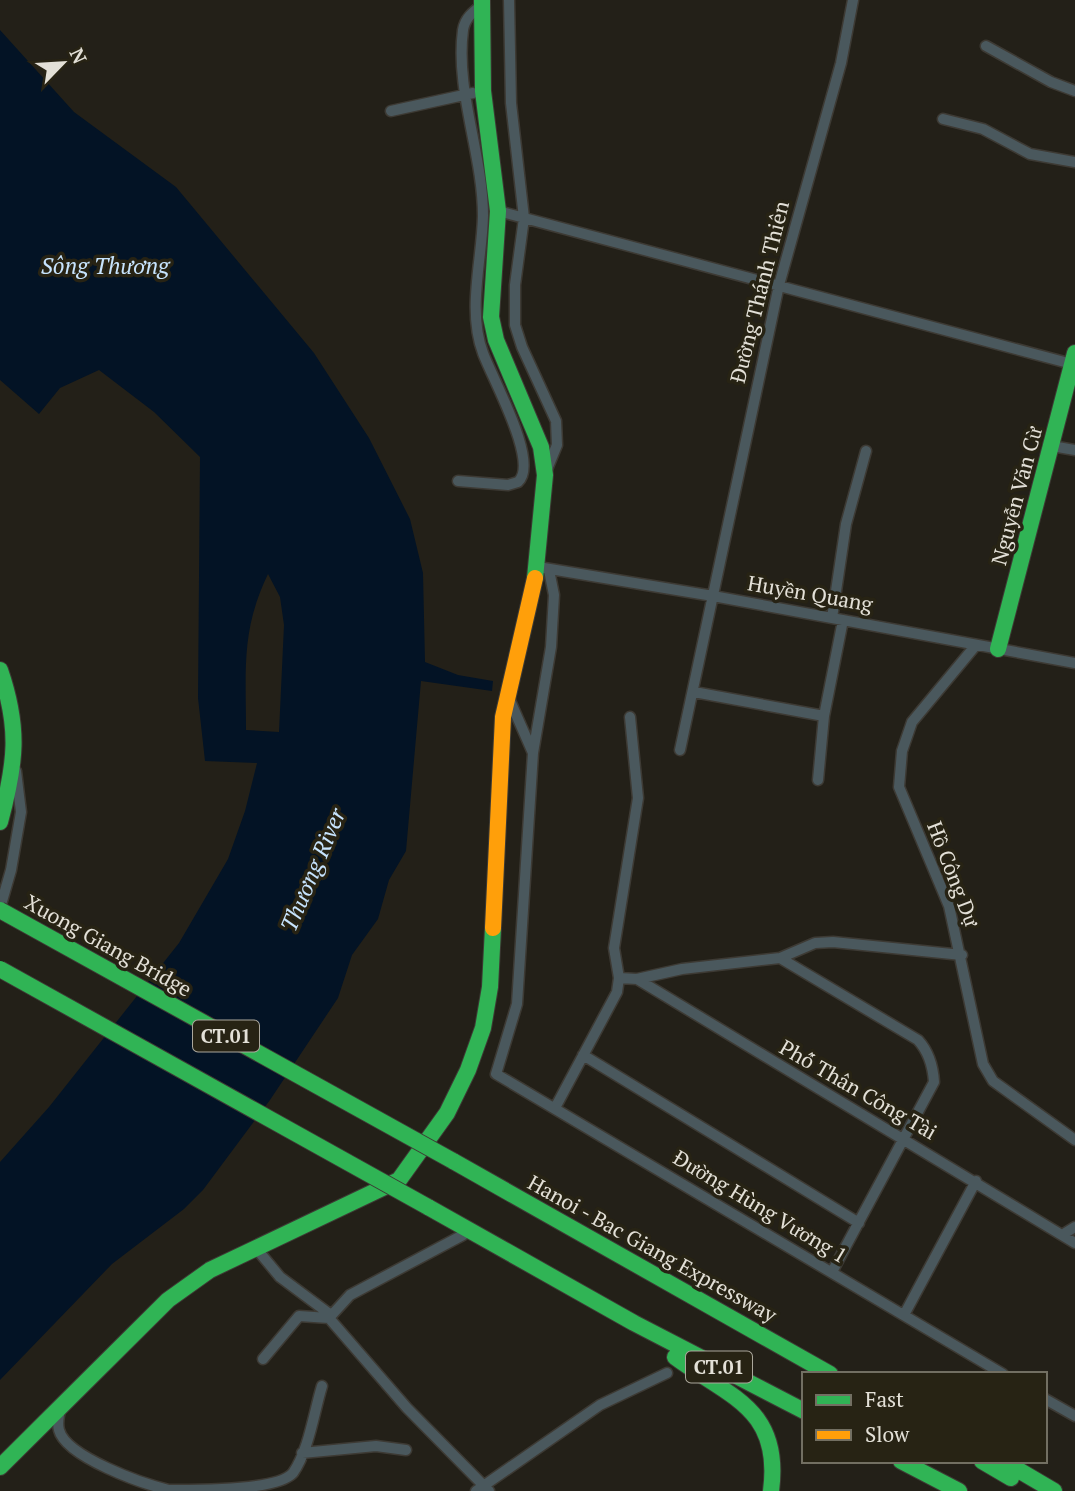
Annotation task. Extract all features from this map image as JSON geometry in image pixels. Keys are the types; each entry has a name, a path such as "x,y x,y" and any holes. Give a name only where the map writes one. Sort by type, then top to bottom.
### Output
{"main road":[{"path":"0,1467 168,1300 190,1282 255,1247 399,1180 447,1114 468,1070 483,1028 490,987 498,778 508,696 543,568 545,475 541,447 492,327 498,211 483,91 482,3"},
{"name":"Nguyễn Văn Cừ","path":"998,649 1073,359"},
{"path":"0,670 16,723 16,765 0,822"},
{"name":"Xuong Giang Bridge","path":"0,909 453,1161"},
{"name":"CT.01","path":"0,969 634,1323 802,1410"},
{"name":"Hanoi - Bac Giang Expressway","path":"453,1161 826,1372"},
{"path":"634,1323 678,1359 723,1385 750,1409 769,1438 776,1469 771,1491"},
{"path":"905,1463 959,1491"},
{"path":"985,1463 1033,1491"},
{"path":"1006,1463 1054,1491"}],"street":[{"path":"509,0 510,103 524,218 515,285 515,318 519,340 553,411 558,431 557,445 545,475"},
{"name":"Đường Thánh Thiên","path":"680,750 779,285 841,63 853,0"},
{"path":"458,481 508,485 522,479 524,472 520,439 484,356 476,326 483,213 467,94 464,28 471,14 482,3"},
{"path":"986,46 1051,82 1075,91"},
{"path":"391,111 483,91"},
{"path":"943,119 983,129 1030,154 1075,162"},
{"path":"498,211 1073,359"},
{"path":"1052,446 1075,450"},
{"path":"818,780 838,619 846,524 866,451"},
{"path":"533,753 551,647 554,595 543,568"},
{"name":"Huyền Quang","path":"543,568 713,596 1075,663"},
{"name":"Hồ Công Dự","path":"976,645 912,722 902,751 899,787 940,879 962,955 983,1064 993,1081 1075,1140"},
{"path":"694,692 824,716"},
{"path":"508,696 533,753"},
{"path":"555,1108 617,992 619,978 614,948 638,798 631,717"},
{"name":"Đường Hùng Vương 1","path":"533,753 517,1004 496,1074 1000,1372"},
{"path":"0,909 20,821 16,765"},
{"path":"637,979 682,969 780,958 815,943 833,942 962,955"},
{"path":"780,958 918,1040 926,1048 933,1070 934,1082 832,1272"},
{"name":"Phố Thân Công Tài","path":"619,978 637,979 1075,1243"},
{"path":"583,1055 859,1223"},
{"path":"904,1315 976,1181"},
{"path":"1062,1235 1075,1227"},
{"path":"263,1359 299,1316 330,1316 350,1295 463,1235"},
{"path":"255,1247 280,1277 330,1316 407,1408 483,1489 600,1405 667,1373"},
{"path":"61,1405 59,1430 67,1444 104,1466 169,1490 280,1485 293,1472 302,1453 321,1386"},
{"path":"1047,1400 1075,1416"},
{"path":"302,1453 370,1447 406,1450"}],"water":[{"name":"Sông Thương","path":"0,30 74,112 176,187 314,353 369,438 410,519 423,573 425,662 458,675 493,681 492,691 421,681 406,851 389,880 378,919 352,955 338,998 270,1100 203,1190 184,1209 112,1264 0,1380 0,1162 49,1107 179,943 228,859 245,811 257,763 205,761 198,698 200,457 154,412 99,370 60,388 39,414 0,380","holes":["268,574 280,597 284,625 279,732 246,730 249,632 259,594"]}],"traffic: fast":[{"path":"482,0 483,91 498,211 491,317 496,340 541,447 545,475 535,578"},
{"path":"998,649 1075,353"},
{"path":"0,670 13,728 10,782 0,822"},
{"path":"0,910 453,1161"},
{"path":"0,1467 168,1300 210,1270 399,1180 447,1113 468,1070 483,1028 490,987 493,928"},
{"path":"0,969 428,1207"},
{"path":"453,1161 826,1372"},
{"path":"428,1207 634,1323 802,1410"},
{"path":"675,1357 732,1395 760,1423 768,1441 772,1463 771,1491"},
{"path":"905,1463 959,1491"},
{"path":"985,1463 1011,1478"},
{"path":"1006,1463 1054,1491"}],"traffic: slow":[{"path":"493,928 503,717 535,578"}],"water label":[{"name":"Thương River","path":"313,870"}]}
